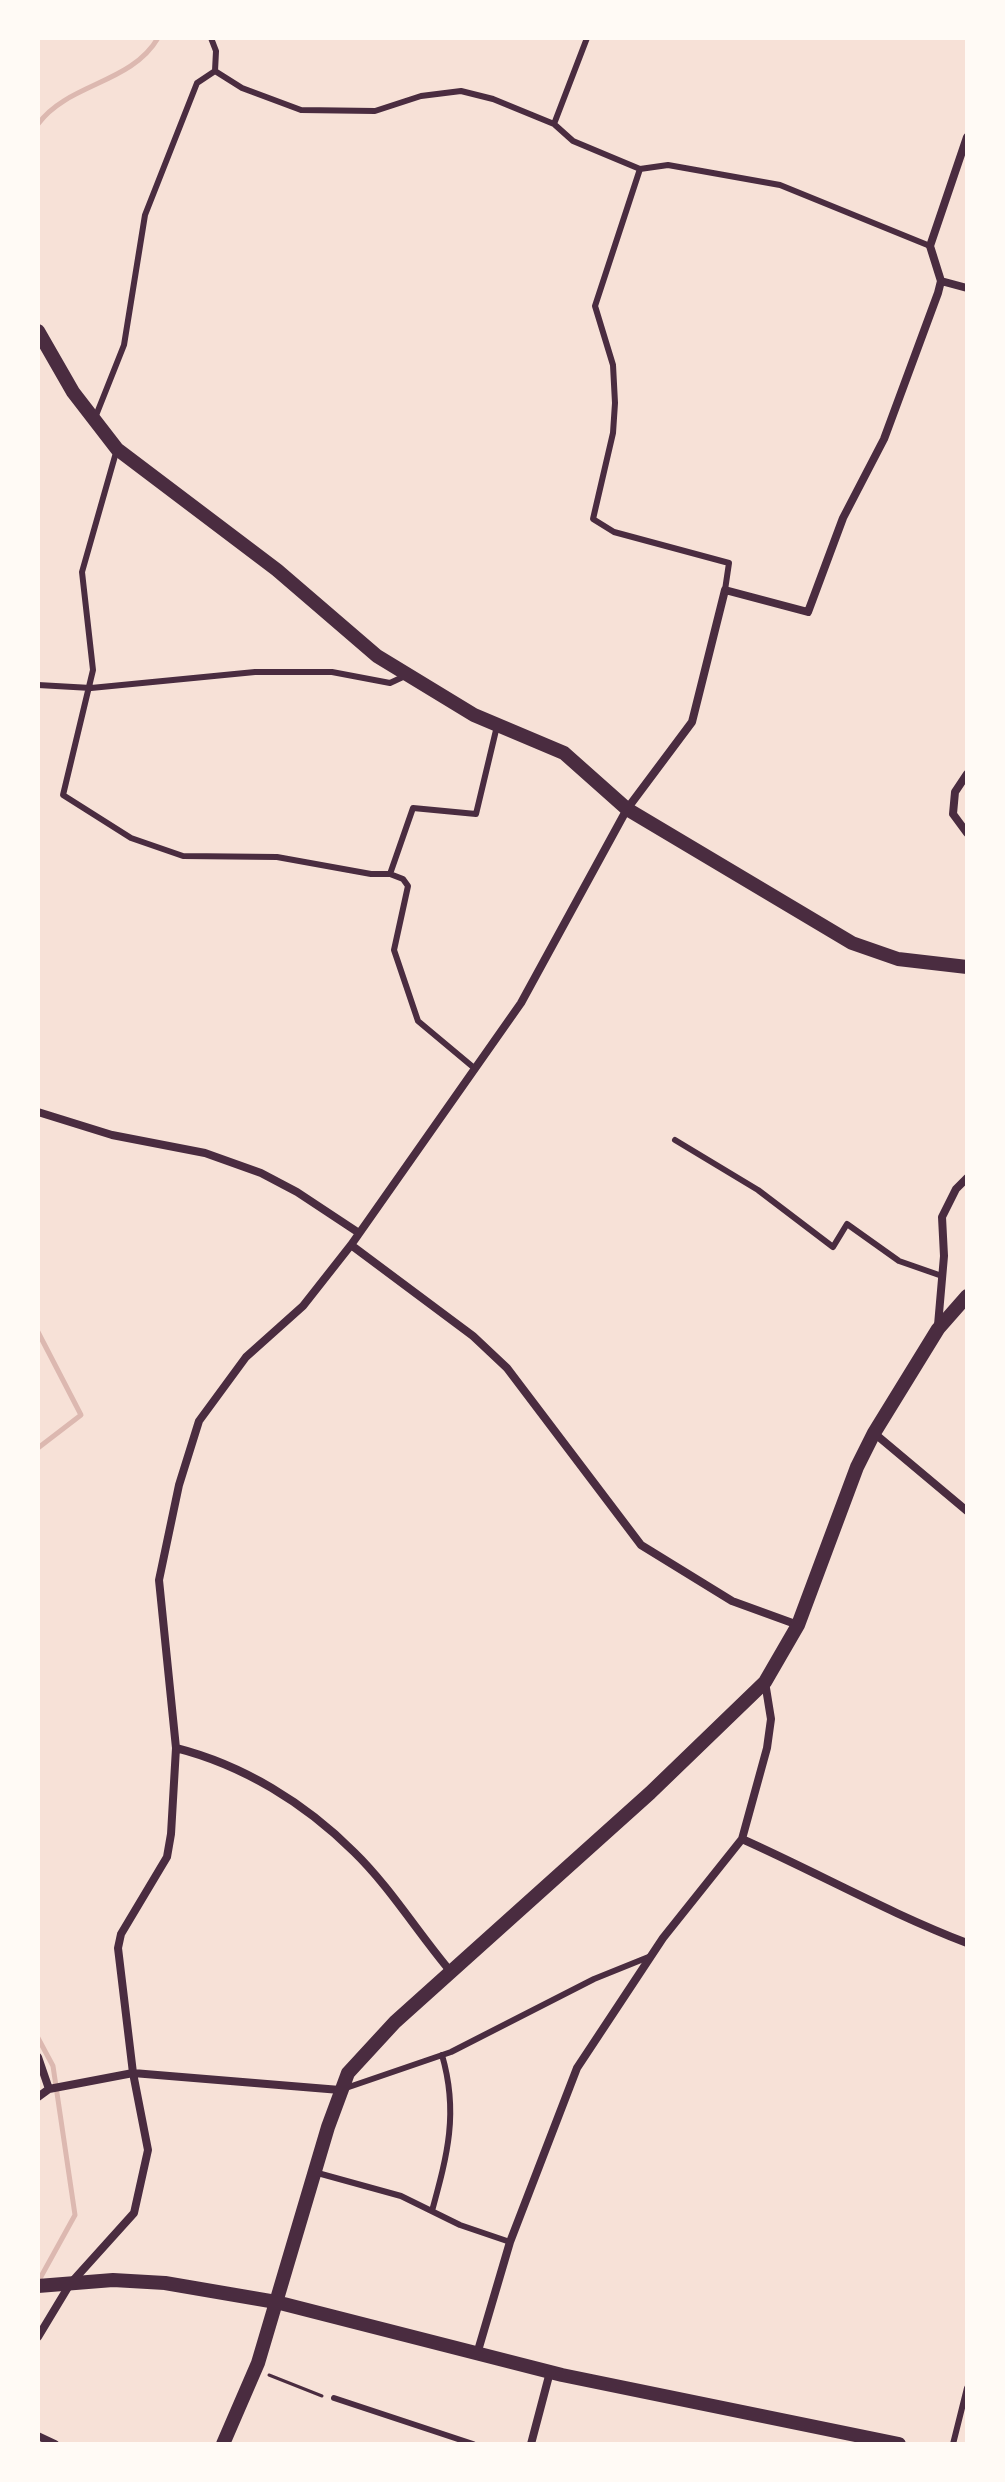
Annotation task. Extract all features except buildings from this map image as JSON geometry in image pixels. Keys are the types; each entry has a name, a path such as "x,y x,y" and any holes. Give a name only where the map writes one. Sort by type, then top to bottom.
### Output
{"street":[{"path":"38,2337 69,2284 134,2213 148,2150 133,2073 118,1948 121,1934 167,1857 176,1748 159,1580 179,1485 199,1421 246,1357 303,1306 351,1245 473,1067 521,1003 627,809 692,722 725,590 808,612 843,518 884,439 941,281 930,246 967,137"},
{"path":"941,281 967,288"},
{"path":"38,331 94,422 117,449 287,578 377,656 497,726 564,753 627,809 852,943 898,959 967,967"},
{"path":"967,774 955,792 953,814 967,833"},
{"path":"38,1112 112,1135 205,1153 261,1173 297,1192 359,1233"},
{"path":"938,1329 942,1217 956,1189 967,1178"},
{"path":"351,1245 473,1336 507,1368 641,1545 732,1601 798,1625"},
{"path":"223,2444 255,2370 340,2090 361,2056 650,1793 765,1682 798,1625 857,1467 874,1433 938,1329 967,1296"},
{"path":"874,1433 967,1511"},
{"path":"477,2354 510,2242 577,2068 651,1956 742,1839 769,1734 771,1719 765,1682"},
{"path":"176,1748 233,1765 282,1794 354,1852 451,1972"},
{"path":"742,1839 826,1877 909,1921 967,1943"},
{"path":"38,2057 50,2089"},
{"path":"38,2097 50,2089 133,2073 340,2090"},
{"path":"38,2286 113,2280 165,2283 276,2302 550,2372 899,2444"},
{"path":"531,2444 550,2372"},
{"path":"38,2436 55,2444"}],"lane":[{"path":"211,38 216,51 215,71"},
{"path":"554,124 587,38"},
{"path":"215,71 242,88 301,110 375,111 421,96 461,91 493,99 554,124 573,141 640,169 668,165 780,185 930,246"},
{"path":"94,422 124,345 145,215 197,83 215,71"},
{"path":"640,169 595,306 613,365 615,403 613,433 593,519 614,532 729,563 725,590"},
{"path":"117,449 82,572 93,670 63,795 131,838 183,856 277,857 371,874 390,874 403,879 408,886 394,950 418,1021 473,1067"},
{"path":"38,685 91,688 255,672 332,672 390,683 408,675"},
{"path":"390,874 413,808 476,814 497,726"},
{"path":"675,1140 758,1190 833,1247 847,1224 899,1261 942,1276"},
{"path":"340,2090 442,2055 594,1979 651,1956"},
{"path":"432,2211 451,2143 448,2077 442,2055"},
{"path":"314,2172 401,2196 510,2242"},
{"path":"953,2444 967,2388"},
{"path":"334,2398 473,2444"}],"path":[{"path":"255,2370 334,2398"}],"waterway":[{"path":"38,124 66,100 132,65 158,38"},
{"path":"38,1332 81,1415 38,1448"},
{"path":"38,2038 53,2066 75,2215 38,2282"}]}
